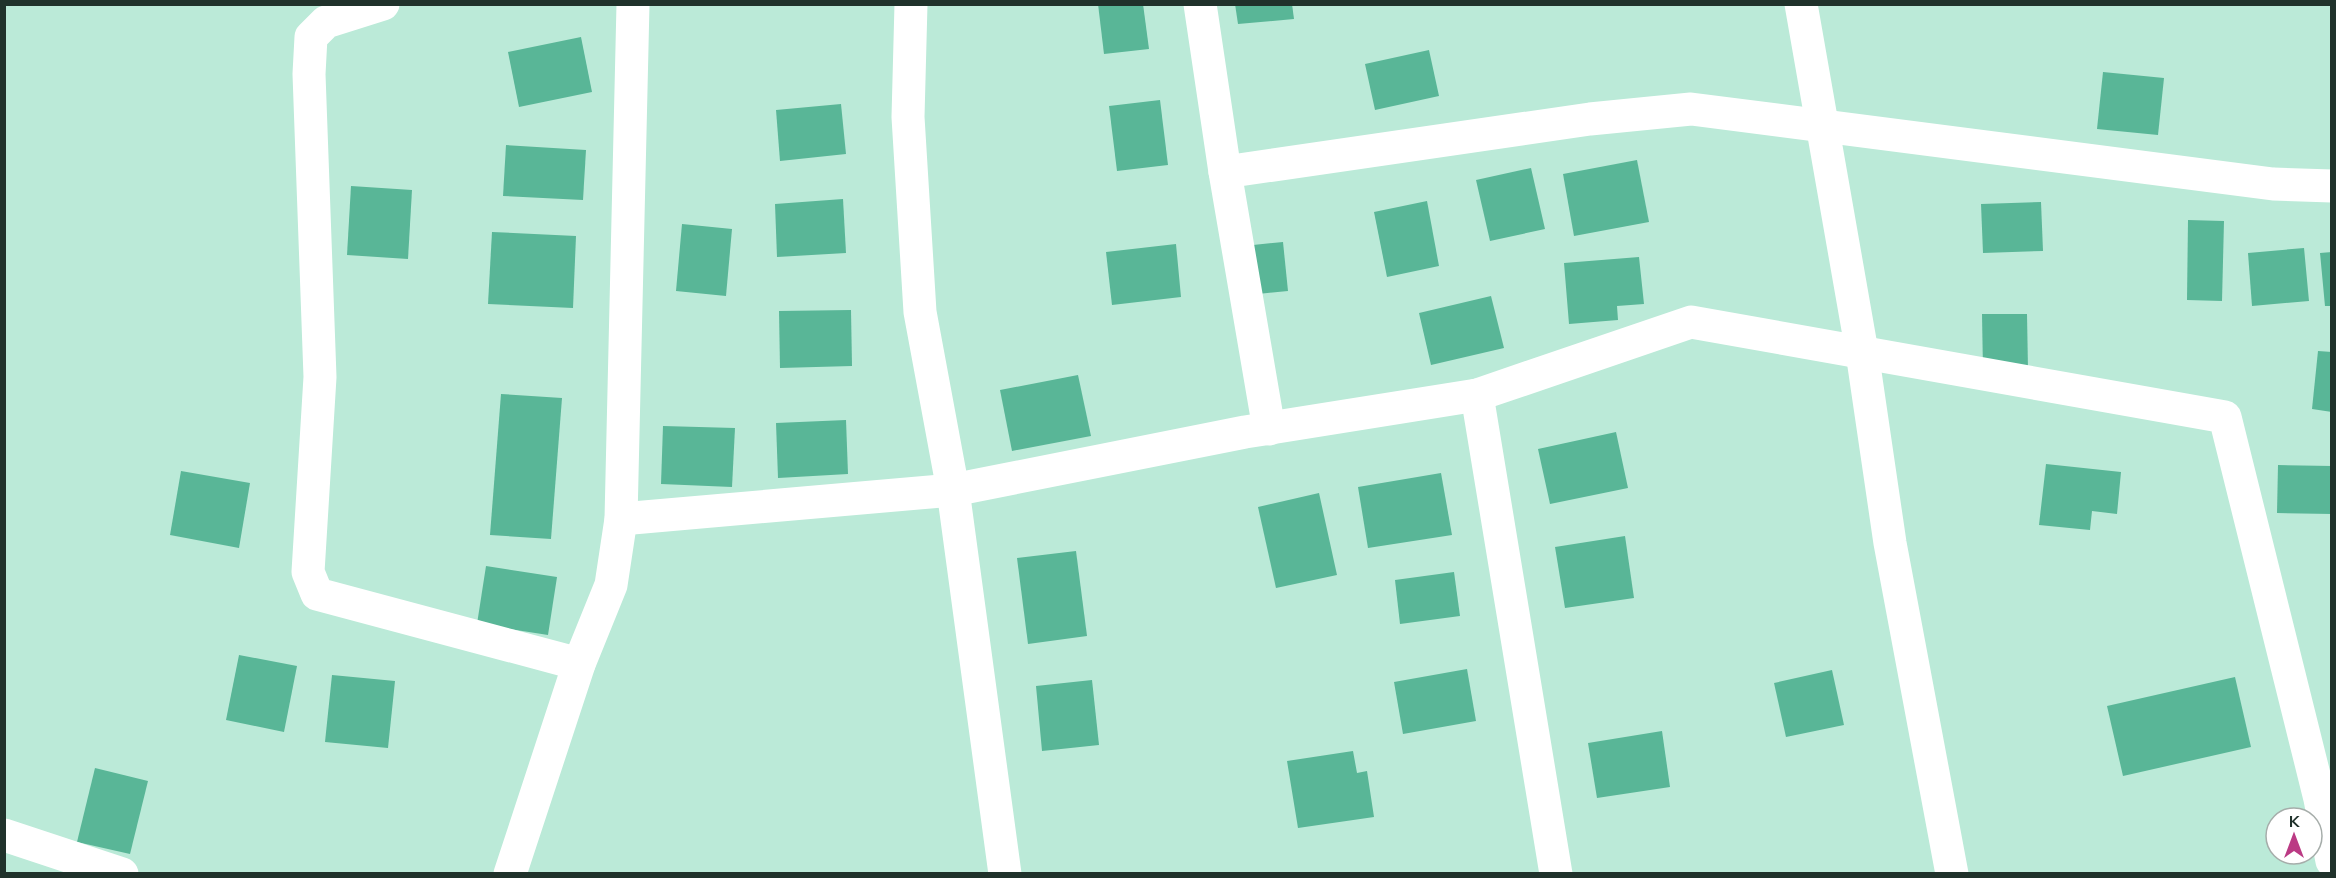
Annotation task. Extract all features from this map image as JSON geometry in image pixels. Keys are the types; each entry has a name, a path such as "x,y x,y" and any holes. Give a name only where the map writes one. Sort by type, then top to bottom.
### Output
{"street":[{"path":"383,4 326,22 311,37 309,74 320,377 308,572 316,594 579,664"},
{"path":"510,873 579,664 611,585 621,519 633,4"},
{"path":"911,4 908,117 920,312 953,490 1005,873"},
{"path":"1200,4 1225,172 1269,429"},
{"path":"1801,4 1862,352 1890,543 1952,873"},
{"path":"1225,172 1590,119 1691,109 2272,184 2331,186"},
{"path":"621,519 953,490 1269,429 1477,395 1691,322 2225,417 2320,799 2331,861"},
{"path":"1477,395 1556,873"},
{"path":"4,835 122,873"}],"building":[{"path":"1098,4 1143,4 1149,49 1104,54"},
{"path":"1235,4 1292,4 1294,19 1238,24"},
{"path":"581,37 592,92 519,107 508,52"},
{"path":"1429,50 1439,96 1375,110 1365,64"},
{"path":"2103,72 2164,78 2158,135 2097,129"},
{"path":"1160,100 1168,165 1117,171 1109,106"},
{"path":"841,104 846,154 780,161 776,110"},
{"path":"506,145 586,150 583,200 503,196"},
{"path":"1637,160 1649,222 1574,236 1563,174"},
{"path":"1531,168 1545,229 1490,241 1476,180"},
{"path":"351,186 412,190 408,259 347,255"},
{"path":"843,199 846,253 777,257 775,204"},
{"path":"1427,201 1439,266 1387,277 1374,212"},
{"path":"2041,202 2043,251 1983,253 1981,204"},
{"path":"2188,220 2224,221 2222,301 2187,300"},
{"path":"682,224 732,229 726,296 676,291"},
{"path":"492,232 576,236 573,308 488,304"},
{"path":"1283,242 1288,291 1258,294 1253,245"},
{"path":"1176,244 1181,297 1112,305 1106,252"},
{"path":"2304,248 2309,301 2252,306 2248,253"},
{"path":"2332,252 2332,306 2325,306 2320,253"},
{"path":"1639,257 1644,304 1617,306 1618,320 1569,324 1564,263"},
{"path":"1491,296 1504,348 1431,365 1419,313"},
{"path":"851,310 852,366 780,368 779,311"},
{"path":"1982,314 2027,314 2028,370 1983,371"},
{"path":"2318,351 2332,352 2332,412 2312,409"},
{"path":"1078,375 1091,436 1012,451 1000,390"},
{"path":"501,394 562,398 551,539 490,535"},
{"path":"846,420 848,474 778,478 776,423"},
{"path":"663,426 735,428 732,487 661,484"},
{"path":"1616,432 1628,488 1550,504 1538,449"},
{"path":"2046,464 2121,472 2117,514 2092,511 2090,530 2039,525"},
{"path":"2278,465 2332,466 2332,514 2277,513"},
{"path":"181,471 250,483 239,548 170,535"},
{"path":"1441,473 1452,535 1368,548 1358,487"},
{"path":"1319,493 1337,575 1276,588 1258,507"},
{"path":"1625,536 1634,598 1565,608 1555,547"},
{"path":"1076,551 1087,636 1028,644 1017,558"},
{"path":"486,566 557,577 548,635 477,624"},
{"path":"1454,572 1460,616 1400,624 1395,580"},
{"path":"239,655 297,666 284,732 226,720"},
{"path":"1467,669 1476,721 1403,734 1394,682"},
{"path":"1832,670 1844,725 1786,737 1774,683"},
{"path":"332,675 395,681 388,748 325,742"},
{"path":"2235,677 2251,747 2123,776 2107,706"},
{"path":"1092,680 1099,745 1042,751 1036,686"},
{"path":"1662,731 1670,787 1597,798 1588,743"},
{"path":"1353,751 1357,773 1367,771 1374,817 1298,828 1287,761"},
{"path":"95,768 148,781 130,854 77,842"}]}
